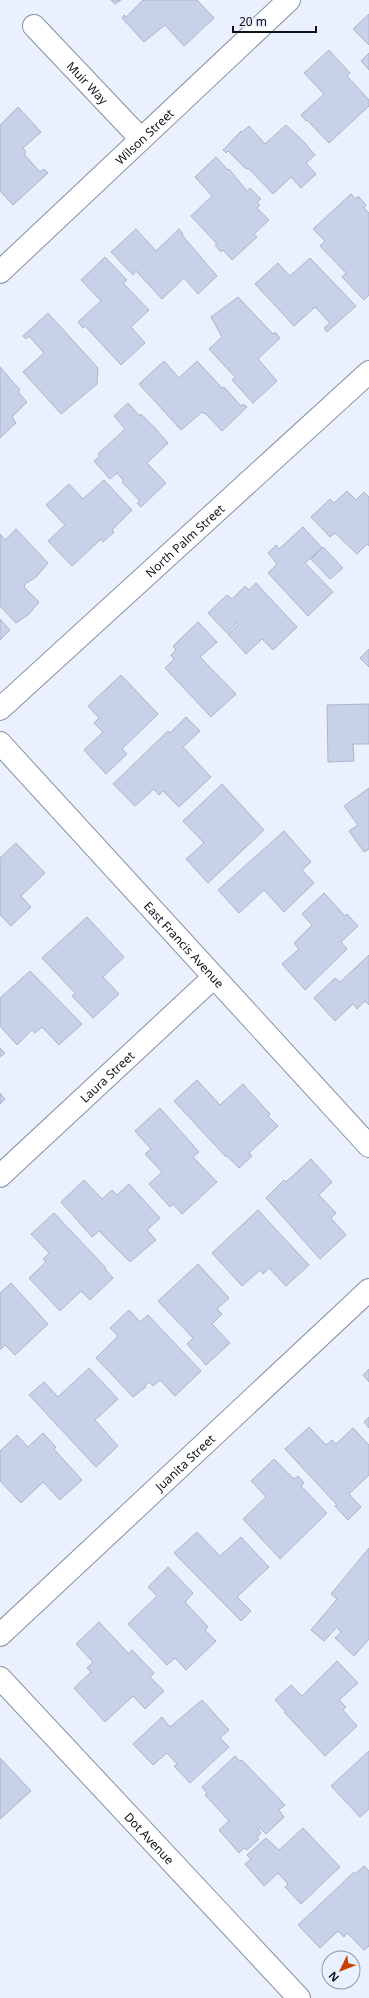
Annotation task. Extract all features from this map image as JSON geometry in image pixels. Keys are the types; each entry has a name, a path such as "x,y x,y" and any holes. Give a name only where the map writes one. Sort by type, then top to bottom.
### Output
{"street":[{"name":"Wilson Street","path":"0,272 289,0"},
{"name":"Muir Way","path":"34,26 141,139"},
{"name":"North Palm Street","path":"0,709 369,372"},
{"name":"East Francis Avenue","path":"0,742 369,1146"},
{"name":"Laura Street","path":"0,1176 214,977"},
{"name":"Juanita Street","path":"0,1635 369,1290"},
{"name":"Dot Avenue","path":"0,1678 299,1998"}],"building":[{"path":"111,0 121,0 115,4"},
{"path":"143,0 197,0 214,18 184,46 165,25 144,42 122,18 124,15 126,17"},
{"path":"369,14 369,45 353,29"},
{"path":"329,50 350,73 347,76 369,100 369,106 329,143 301,115 324,94 304,73"},
{"path":"369,53 369,70 361,61"},
{"path":"18,107 41,132 23,148 26,152 24,154 40,172 44,169 48,173 13,205 0,191 0,125"},
{"path":"286,125 315,155 306,163 316,174 301,188 291,177 273,194 248,168 246,169 228,151 226,153 223,150 241,131 242,132 249,126 265,144"},
{"path":"216,157 228,170 229,169 247,191 250,188 261,199 257,202 260,205 257,208 269,220 254,234 257,237 232,260 223,250 221,252 215,245 217,244 191,216 212,196 195,177"},
{"path":"351,194 356,199 358,196 366,205 364,208 369,213 369,295 364,300 342,277 346,273 320,246 325,241 313,229"},
{"path":"136,229 156,251 179,229 183,234 182,235 217,276 198,294 184,278 162,299 136,271 133,275 111,252"},
{"path":"105,257 127,280 123,283 149,310 131,327 145,343 121,365 85,326 83,328 78,322 101,301 81,280"},
{"path":"310,258 356,306 327,332 324,328 330,323 315,307 294,326 255,284 278,263 290,276"},
{"path":"238,297 273,334 275,332 280,338 258,359 277,381 253,403 232,380 235,377 209,349 222,337 211,317"},
{"path":"48,313 98,368 97,384 61,414 23,372 44,353 29,336 26,339 23,336"},
{"path":"164,361 179,378 197,361 241,406 243,404 247,407 222,431 205,413 204,414 202,412 181,430 139,384"},
{"path":"0,367 20,390 18,392 27,402 12,417 16,423 0,438"},
{"path":"128,403 140,416 141,414 155,428 168,443 147,463 166,483 141,507 137,503 140,501 122,482 124,481 117,473 110,479 94,461 100,456 98,454 125,429 114,416"},
{"path":"104,480 132,510 112,530 114,532 103,542 101,539 72,566 48,541 65,525 46,505 69,484 83,499"},
{"path":"347,491 356,500 364,492 369,497 369,546 367,544 357,554 335,533 330,537 311,517 330,499 334,503"},
{"path":"303,527 322,548 305,563 333,592 308,616 268,573 277,564 268,553 276,545 279,549"},
{"path":"16,529 48,563 36,577 25,584 24,587 39,602 29,614 16,623 0,606 0,534 5,540"},
{"path":"323,547 343,568 330,579 311,559"},
{"path":"256,583 297,627 273,650 262,639 246,654 228,634 238,625 237,623 227,633 208,613 227,595 232,599 245,586 249,590"},
{"path":"0,619 10,630 0,640"},
{"path":"198,622 217,642 200,657 236,694 211,717 165,668 174,659 171,655 176,650 173,646"},
{"path":"369,649 369,667 360,658"},
{"path":"121,675 158,714 122,749 127,754 106,774 84,750 103,732 94,723 99,718 88,706"},
{"path":"369,704 369,744 353,744 354,761 328,762 327,705"},
{"path":"186,717 200,731 183,747 211,777 179,807 163,791 159,795 154,789 135,806 113,784 168,731 170,733"},
{"path":"222,784 264,830 208,883 186,859 204,843 183,821"},
{"path":"369,788 369,849 364,852 349,831 358,825 344,806"},
{"path":"284,831 311,862 302,870 314,883 284,912 264,890 239,913 218,890"},
{"path":"16,843 45,873 21,896 31,907 11,926 0,915 0,858"},
{"path":"324,893 345,916 347,914 358,926 341,942 347,949 305,990 282,964 299,949 294,943 312,925 302,914"},
{"path":"87,917 124,957 103,977 119,994 93,1018 72,996 75,993 42,958"},
{"path":"369,955 369,1005 365,1001 357,1009 353,1004 335,1021 314,998 335,978 340,982"},
{"path":"30,971 82,1024 59,1045 42,1027 35,1033 32,1030 17,1045 0,1026 0,998"},
{"path":"0,1048 5,1053 0,1057"},
{"path":"197,1080 220,1105 243,1084 270,1114 268,1116 278,1126 249,1153 252,1156 239,1168 227,1156 226,1157 174,1101"},
{"path":"0,1093 5,1099 0,1104"},
{"path":"160,1108 199,1152 193,1157 217,1182 182,1214 173,1204 170,1207 149,1184 162,1172 145,1154 151,1149 135,1131"},
{"path":"311,1159 332,1182 319,1195 336,1213 331,1218 346,1235 320,1259 266,1198 284,1180 286,1182"},
{"path":"84,1180 102,1199 112,1190 117,1195 129,1184 160,1218 147,1230 156,1240 130,1262 99,1231 92,1237 61,1202"},
{"path":"258,1210 309,1265 286,1286 269,1268 263,1274 260,1270 242,1286 212,1253"},
{"path":"54,1213 106,1268 105,1269 113,1278 90,1300 81,1291 60,1311 29,1278 46,1262 43,1259 49,1253 31,1234"},
{"path":"198,1264 229,1298 217,1309 222,1314 212,1324 230,1343 206,1365 187,1344 193,1338 158,1301"},
{"path":"11,1283 48,1324 15,1355 5,1345 0,1350 0,1293"},
{"path":"129,1310 140,1322 148,1315 201,1371 175,1396 160,1380 153,1386 149,1382 145,1386 146,1387 133,1397 96,1358 118,1336 110,1328"},
{"path":"89,1368 118,1399 95,1420 118,1446 96,1467 29,1395 44,1382 58,1397"},
{"path":"369,1369 369,1382 363,1375"},
{"path":"369,1417 369,1428 364,1422"},
{"path":"309,1427 326,1445 332,1440 336,1444 353,1428 369,1445 369,1475 349,1494 361,1507 348,1520 335,1506 337,1505 285,1449"},
{"path":"43,1433 56,1447 54,1449 82,1480 60,1500 43,1482 21,1503 0,1481 0,1451 17,1435 28,1447"},
{"path":"274,1459 294,1479 298,1476 304,1483 301,1486 327,1513 280,1559 243,1519 266,1497 251,1481"},
{"path":"197,1532 220,1556 241,1537 269,1567 237,1597 251,1611 241,1621 174,1553"},
{"path":"369,1548 369,1639 354,1656 335,1638 341,1632 337,1627 324,1641 311,1630 337,1599 331,1594"},
{"path":"168,1567 193,1593 185,1602 208,1627 205,1630 216,1641 186,1670 175,1658 167,1665 128,1624 157,1596 148,1587"},
{"path":"99,1622 129,1654 132,1650 154,1673 150,1677 164,1691 145,1709 133,1696 105,1722 74,1688 91,1672 87,1668 93,1662 76,1644"},
{"path":"337,1661 358,1683 339,1700 346,1707 343,1710 357,1726 325,1756 284,1712 285,1711 275,1700 291,1685 302,1696"},
{"path":"202,1700 229,1730 220,1738 229,1747 190,1783 174,1766 177,1764 167,1753 153,1765 133,1744 162,1717 170,1727"},
{"path":"369,1751 369,1809 360,1817 331,1786"},
{"path":"235,1756 240,1761 242,1760 285,1805 279,1810 284,1817 266,1834 260,1828 258,1829 261,1833 257,1837 259,1839 247,1850 244,1848 239,1853 219,1830 229,1821 205,1795 207,1793 202,1787"},
{"path":"0,1758 31,1791 0,1819"},
{"path":"303,1828 340,1867 301,1904 285,1887 288,1884 278,1873 264,1886 245,1864 251,1859 247,1855 266,1838 279,1850"},
{"path":"364,1866 369,1871 369,1946 364,1950 347,1933 344,1937 338,1931 320,1948 298,1925 354,1872 355,1874"}]}
